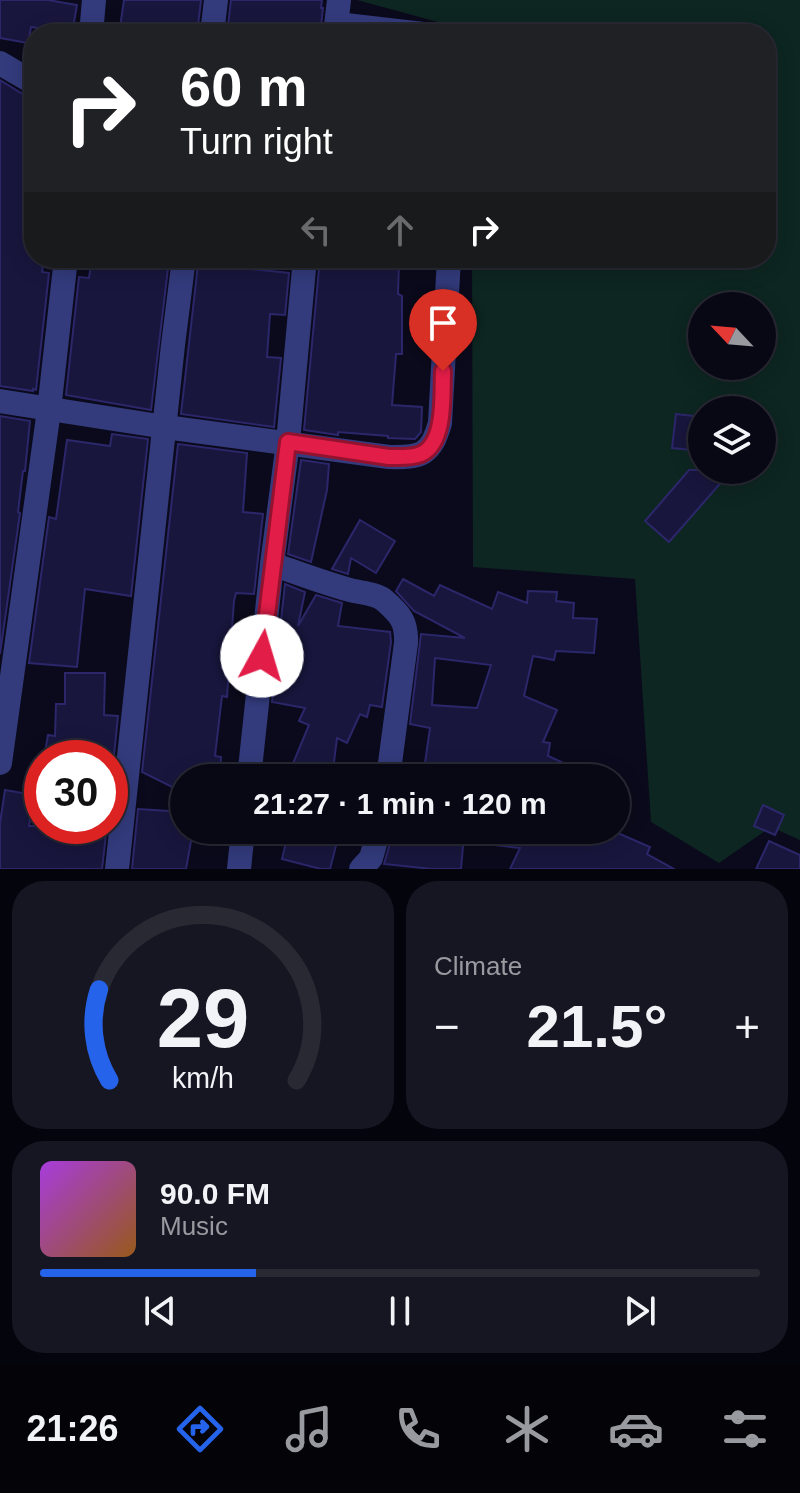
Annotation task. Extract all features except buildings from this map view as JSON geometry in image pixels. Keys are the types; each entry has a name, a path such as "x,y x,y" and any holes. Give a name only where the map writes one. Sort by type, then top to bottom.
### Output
{"street":[{"path":"92,24 94,0"},
{"path":"213,24 216,0"},
{"path":"337,19 366,24"},
{"path":"0,63 24,77"},
{"path":"0,763 49,410 65,268"},
{"path":"117,869 183,268"},
{"path":"251,764 288,442 304,268"},
{"path":"0,401 389,457 406,458 420,454 429,449 440,423 448,268"},
{"path":"272,564 383,598 401,616 407,631 390,764"},
{"path":"239,869 242,844"},
{"path":"361,869 371,858 375,844"}],"green space":[{"path":"357,0 800,0 800,840 771,827 719,863 651,822 635,579 473,567 472,268 776,268 776,24 445,24"}],"route":[{"path":"262,656 288,442 389,457 406,458 420,454 429,449 440,423 443,371"}]}
